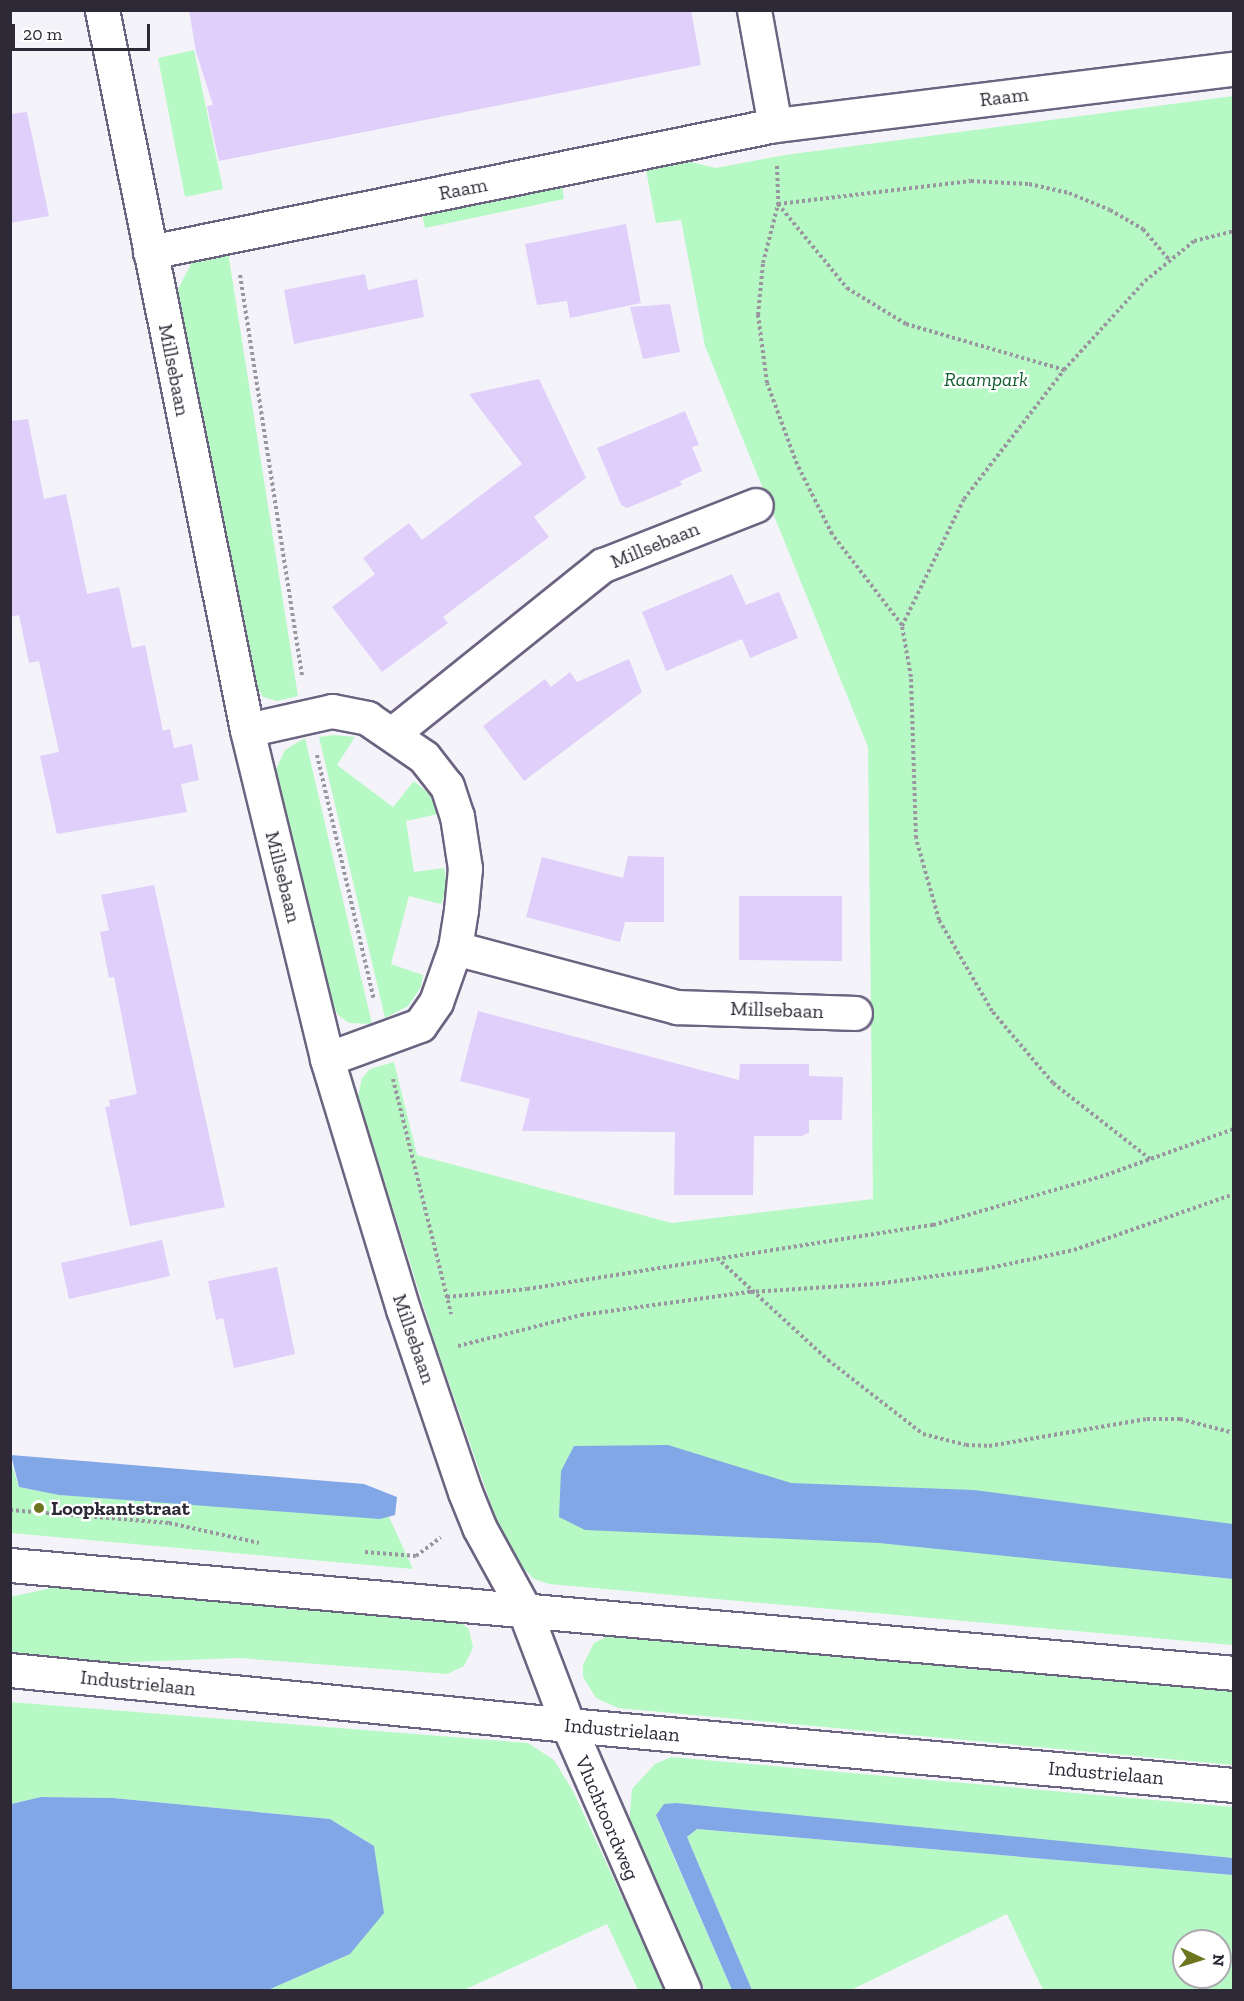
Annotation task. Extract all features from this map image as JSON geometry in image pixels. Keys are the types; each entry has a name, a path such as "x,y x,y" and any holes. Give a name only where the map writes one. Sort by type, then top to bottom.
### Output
{"street":[{"name":"Millsebaan","path":"102,10 247,730 327,1059 403,1310 422,1358 465,1492 479,1527 524,1609"},
{"path":"754,10 775,125"},
{"name":"Raam","path":"150,252 775,125 1233,69"},
{"name":"Millsebaan","path":"393,733 603,566 756,505"},
{"path":"247,730 309,716 350,713 393,733 424,757 447,786 457,816 465,868 455,948 436,1002 420,1025 327,1059"},
{"name":"Millsebaan","path":"455,948 677,1007 855,1013"},
{"path":"10,1565 1233,1673"},
{"name":"Vluchtoordweg","path":"524,1609 568,1725 684,1990"},
{"name":"Industrielaan","path":"10,1670 568,1725 1233,1785"}],"path":[{"path":"775,125 778,204 763,263 758,315 767,383 797,464 832,534 902,626 911,676 916,838 939,920 992,1011 1053,1083 1150,1159"},
{"path":"778,204 971,181 1029,184 1069,193 1110,210 1143,229 1170,261"},
{"path":"778,204 848,288 906,324 1064,370"},
{"path":"902,626 964,499 1064,370 1145,280 1194,241 1233,231"},
{"path":"234,235 309,716 383,1040 447,1297 527,1289 933,1226 1000,1204 1056,1191 1233,1129"},
{"path":"422,1358 458,1346 581,1315 750,1292 876,1284 980,1270 1074,1250 1233,1194"},
{"path":"717,1258 750,1292 828,1360 923,1434 966,1445 989,1446 1147,1419 1180,1419 1233,1433"},
{"path":"454,1357 458,1346"},
{"path":"358,1552 416,1556 447,1532 465,1492"},
{"path":"10,1510 169,1523 266,1545"}],"green space":[{"path":"194,50 223,189 185,197 158,58"},
{"name":"Raampark","path":"1233,96 1233,1577 1125,1568 1233,1579 1233,1645 549,1584 534,1579 508,1553 436,1346 358,1097 362,1078 370,1069 394,1062 417,1155 672,1223 873,1199 868,747 705,346 681,220 656,223 646,170 687,161 715,168 785,155"},
{"path":"562,186 564,199 425,228 422,214"},
{"path":"228,252 298,696 277,701 263,697 256,686 179,304 178,289 191,264 202,257"},
{"path":"334,735 355,737 337,765 393,807 414,781 429,794 438,814 406,821 414,872 444,868 448,888 441,904 409,896 391,964 423,975 421,987 408,1006 385,1018 319,737"},
{"path":"305,738 372,1024 349,1023 338,1015 331,1002 276,779 276,769 285,750"},
{"path":"10,1459 19,1487 59,1495 389,1517 413,1569 11,1533"},
{"path":"79,1582 453,1617 469,1629 473,1648 464,1666 447,1674 239,1658 107,1663 11,1656 10,1597"},
{"path":"616,1632 1233,1688 1233,1765 618,1708 596,1698 583,1677 583,1665 594,1643"},
{"path":"10,1702 528,1743 554,1760 573,1791 665,1990 638,1990 607,1924 464,1990 268,1990 350,1954 374,1846 330,1819 113,1798 41,1797 11,1804"},
{"path":"671,1757 1233,1807 1233,1858 664,1804 656,1815 732,1990 705,1990 629,1824 632,1789 655,1764"},
{"path":"697,1829 1233,1875 1233,1990 1043,1990 1007,1914 851,1990 752,1990 687,1837"}],"water":[{"path":"668,1445 791,1483 974,1490 1233,1524 1233,1579 879,1543 585,1530 559,1517 561,1471 574,1446"},
{"path":"11,1455 364,1484 397,1497 395,1515 380,1519 59,1495 19,1487"},
{"path":"41,1797 113,1798 330,1819 374,1846 384,1913 350,1954 268,1990 11,1990 11,1804"},
{"path":"676,1803 1233,1858 1233,1875 697,1829 687,1837 752,1990 732,1990 656,1815 664,1804"}],"building":[{"path":"189,10 691,10 701,65 219,161 207,106 213,105 196,52"},
{"path":"27,112 49,216 10,223 10,114"},
{"path":"626,224 641,303 570,318 567,301 537,305 525,244"},
{"path":"365,274 368,290 417,279 424,317 294,344 284,290"},
{"path":"670,304 680,352 643,359 630,307"},
{"path":"539,379 586,478 534,517 549,537 443,617 448,623 382,672 332,607 375,574 363,558 409,523 422,540 522,464 469,394"},
{"path":"685,411 699,445 692,447 702,471 680,481 682,485 627,508 621,505 597,448"},
{"path":"28,419 44,499 66,494 87,594 119,587 132,648 145,645 163,731 170,729 174,748 192,744 199,780 181,784 187,812 57,834 40,756 59,752 39,661 29,663 19,615 10,617 10,421"},
{"path":"732,574 746,605 779,592 798,638 750,658 742,639 666,671 642,612"},
{"path":"629,659 642,692 524,781 483,726 545,679 551,687 570,672 577,682"},
{"path":"628,856 664,857 664,922 625,922 620,942 526,917 542,857 623,878"},
{"path":"154,885 225,1207 130,1226 105,1107 110,1106 109,1100 137,1094 114,977 109,978 100,932 109,930 101,895"},
{"path":"739,896 842,896 842,961 739,960"},
{"path":"478,1011 739,1080 740,1064 809,1064 809,1076 843,1077 842,1120 809,1120 809,1133 801,1136 754,1136 753,1195 674,1195 675,1132 522,1131 530,1099 460,1081"},
{"path":"162,1240 170,1276 69,1299 61,1263"},
{"path":"277,1267 295,1354 234,1368 223,1318 216,1320 208,1281"}],"place":[{"name":"Loopkantstraat","path":"39,1508"}]}
